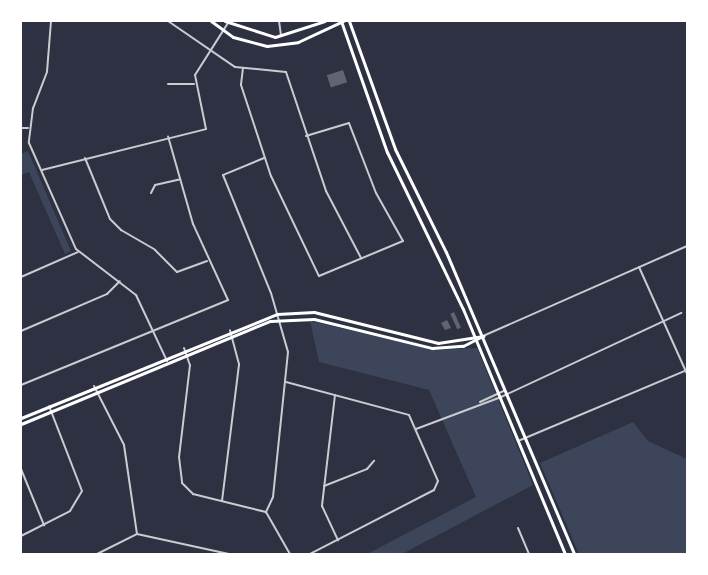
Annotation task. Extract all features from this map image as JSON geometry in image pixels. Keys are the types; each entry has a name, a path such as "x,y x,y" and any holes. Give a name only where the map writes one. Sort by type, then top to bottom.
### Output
{"main road":[{"path":"211,21 222,30 249,43 276,46 342,22 387,152 441,260 475,336 565,554"},
{"path":"227,22 253,34 281,36 325,21"},
{"path":"349,21 395,149 448,256 574,554"},
{"path":"387,152 395,149"},
{"path":"441,260 448,256"},
{"path":"21,418 184,348 277,314 324,315 438,343 483,336"},
{"path":"323,321 324,315"},
{"path":"21,424 167,361 279,319 323,321 432,348 477,341 483,336"},
{"path":"360,330 362,325"},
{"path":"552,522 559,518"}],"street":[{"path":"51,21 46,72 28,128 40,170 78,252 136,295 167,361"},
{"path":"168,21 207,52 243,68 286,72 326,191 361,258"},
{"path":"279,21 281,36"},
{"path":"40,170 168,136 206,129 194,84 207,52 227,22"},
{"path":"243,68 241,85 265,158 319,276 403,241 376,193 349,123 306,136"},
{"path":"168,84 194,84"},
{"path":"21,128 28,128"},
{"path":"21,385 153,328 228,300 207,261 168,136"},
{"path":"85,158 110,219 121,230 155,250 177,272 207,261"},
{"path":"265,158 223,175 279,319 288,352 273,497 266,512"},
{"path":"152,193 155,185 180,180"},
{"path":"483,336 687,246"},
{"path":"21,277 78,252"},
{"path":"518,441 686,371 639,267"},
{"path":"21,332 107,294 120,281"},
{"path":"417,429 480,402 498,391 506,391 681,313"},
{"path":"222,501 239,364 230,330"},
{"path":"184,348 187,353 182,483 193,494 266,512 290,554"},
{"path":"286,382 405,412 417,429 438,481 434,490 310,554"},
{"path":"94,386 124,445 137,534"},
{"path":"480,402 501,398 506,391"},
{"path":"335,395 322,506 338,540"},
{"path":"21,536 75,507 82,491 49,406"},
{"path":"324,486 359,473 374,461"},
{"path":"21,468 44,525"},
{"path":"518,528 530,554"},
{"path":"97,554 137,534 229,554"},
{"path":"462,554 469,554"}],"shaded area":[{"path":"28,151 71,251 65,254 29,172 21,175 21,154"},
{"path":"310,321 436,350 477,348 533,485 402,554 367,554 476,497 429,390 319,362"},
{"path":"633,422 648,441 687,459 687,554 579,554 540,463"}],"building":[{"path":"343,70 347,82 331,88 327,75"},
{"path":"454,312 461,328 457,329 450,314"},
{"path":"447,320 451,328 445,330 441,323"}]}
